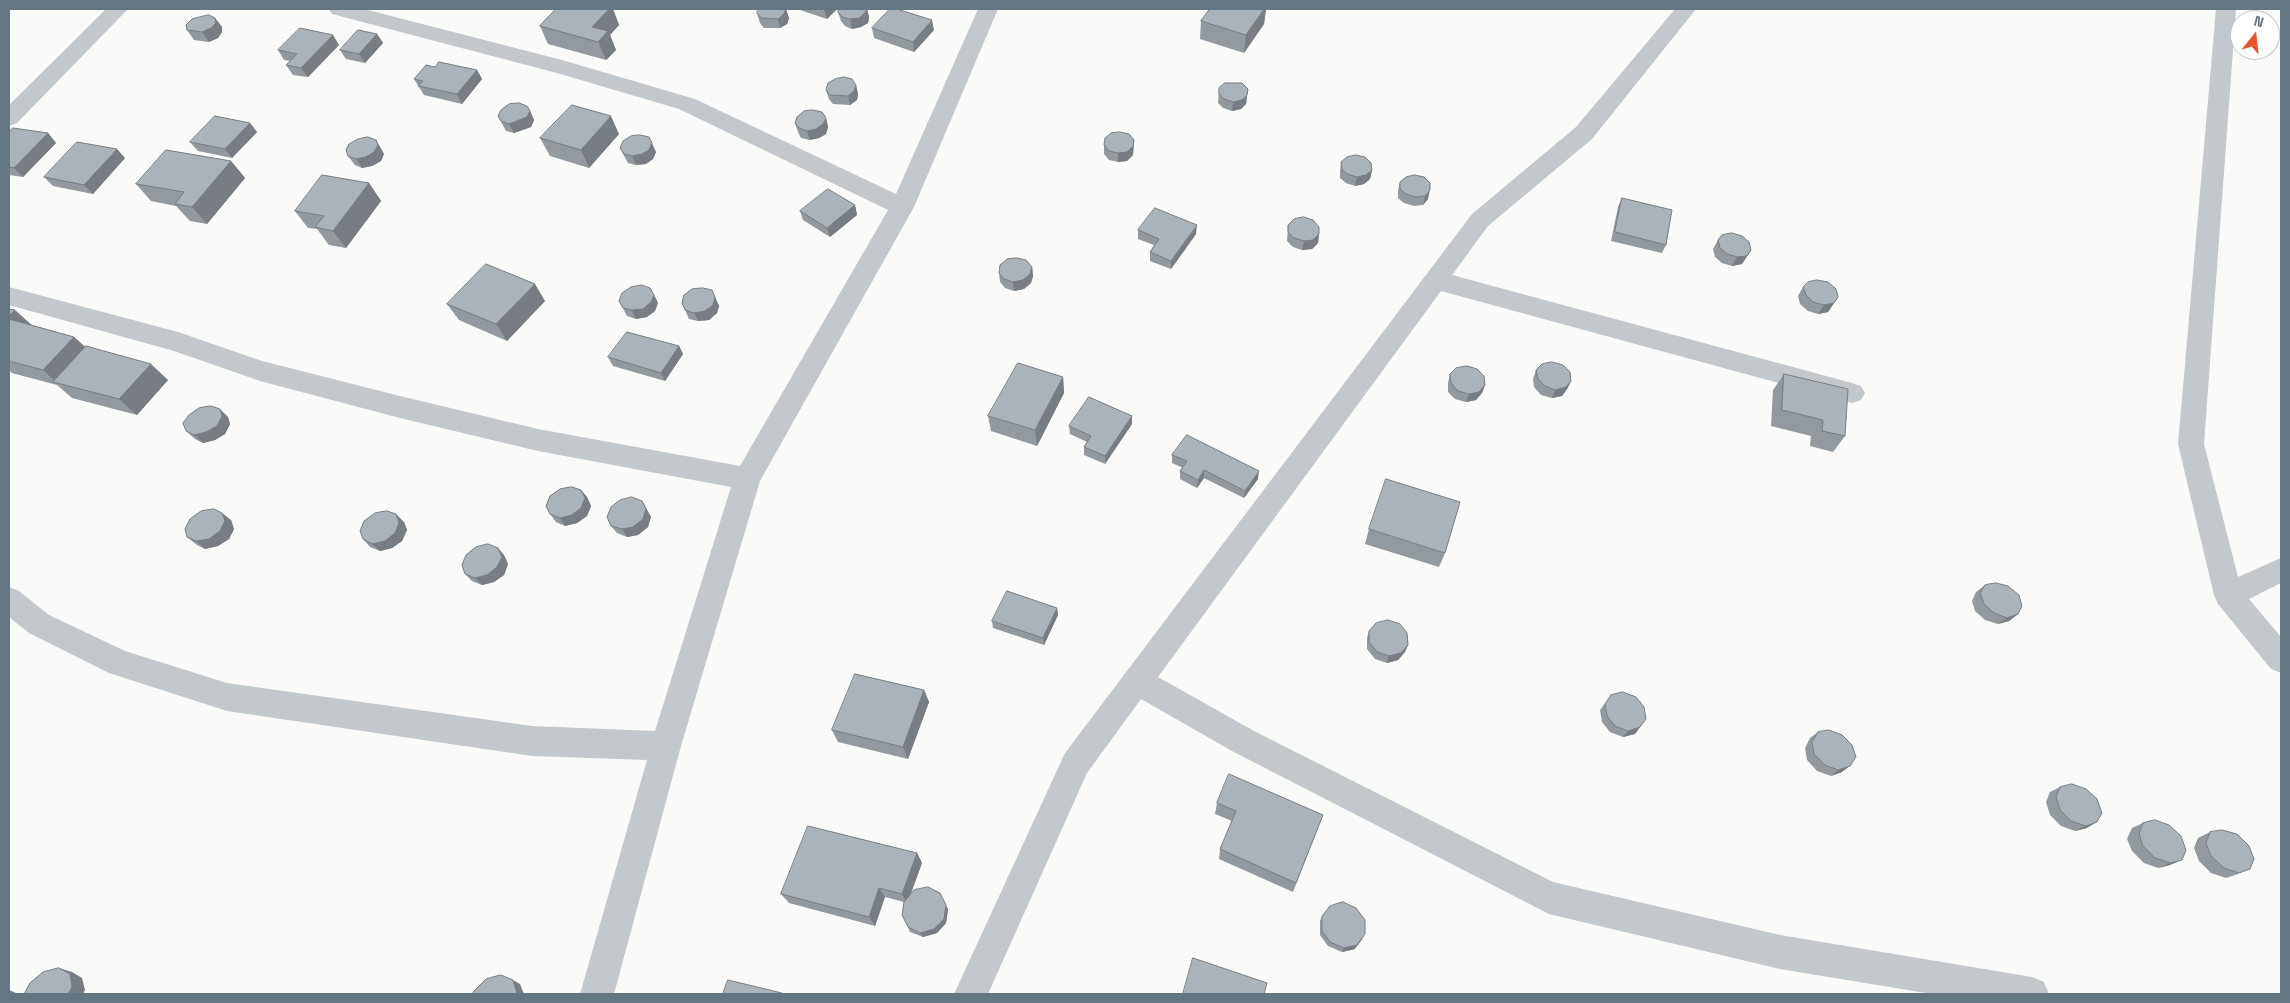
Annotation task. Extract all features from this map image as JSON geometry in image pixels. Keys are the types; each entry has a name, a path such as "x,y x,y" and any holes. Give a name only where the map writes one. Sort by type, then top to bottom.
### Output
{"street":[{"path":"9,118 118,9"},
{"path":"338,9 562,67 687,104 902,207"},
{"path":"597,994 666,746 747,479 902,207 988,9"},
{"path":"971,994 1076,763 1480,220 1584,133 1686,9"},
{"path":"2226,9 2191,444 2228,595 2281,659"},
{"path":"1435,280 1852,393"},
{"path":"9,296 178,342 260,371 400,407 538,440 747,479"},
{"path":"2228,595 2281,570"},
{"path":"9,600 39,624 119,663 227,697 532,741 666,746"},
{"path":"1137,681 1243,741 1550,898 1780,952 2032,994"}],"building":[{"path":"556,9 609,9 592,27 608,31 598,42 540,26"},
{"path":"759,9 786,9 784,14 778,19 761,18 757,13"},
{"path":"840,9 867,9 859,18 850,19 842,17 838,12"},
{"path":"890,9 897,9 932,20 913,42 872,28"},
{"path":"1210,9 1264,9 1246,35 1201,21"},
{"path":"209,15 215,18 216,23 211,28 202,32 187,30 186,25 192,19"},
{"path":"300,28 333,35 301,68 286,65 297,54 278,50"},
{"path":"358,30 377,34 359,54 340,50"},
{"path":"439,62 477,70 457,94 418,86 423,81 414,79 426,65 435,67"},
{"path":"844,77 852,79 856,85 854,91 848,96 830,95 826,90 828,83"},
{"path":"1225,83 1242,83 1248,89 1247,95 1242,100 1233,102 1224,99 1219,94 1219,88"},
{"path":"519,103 527,106 530,111 527,117 509,124 501,121 498,116 501,110 509,104"},
{"path":"572,105 611,116 581,150 540,138"},
{"path":"804,111 822,112 826,118 823,124 816,129 807,131 799,128 795,123 797,117"},
{"path":"215,116 250,123 225,149 190,142"},
{"path":"13,128 48,133 14,168 9,167 9,132"},
{"path":"1111,133 1129,134 1134,140 1133,146 1127,152 1109,151 1104,145 1105,138"},
{"path":"631,136 649,137 652,143 649,150 632,156 624,154 620,148 623,141"},
{"path":"368,137 376,140 378,145 374,152 366,157 356,159 348,156 346,150 349,144 358,139"},
{"path":"77,142 117,149 84,185 44,177"},
{"path":"166,150 231,161 192,207 175,204 184,192 136,184"},
{"path":"1356,155 1365,157 1371,163 1372,170 1366,175 1357,177 1347,174 1342,169 1341,162 1347,157"},
{"path":"322,175 369,183 333,231 315,227 324,216 295,211"},
{"path":"1415,175 1424,177 1430,183 1430,190 1425,196 1416,197 1406,194 1400,189 1400,182 1406,177"},
{"path":"828,189 855,205 827,228 800,211"},
{"path":"1622,198 1672,210 1666,245 1615,232"},
{"path":"1155,208 1197,225 1171,261 1150,252 1159,239 1138,230"},
{"path":"1304,217 1313,220 1319,227 1319,234 1313,240 1304,241 1294,238 1288,232 1288,225 1294,219"},
{"path":"1732,233 1742,236 1749,242 1751,250 1747,256 1737,257 1727,254 1720,248 1718,240 1722,235"},
{"path":"1017,258 1026,260 1032,267 1030,274 1023,280 1013,282 1004,279 999,273 1000,265 1007,259"},
{"path":"486,264 535,284 496,324 447,304"},
{"path":"1817,280 1828,282 1836,289 1838,297 1834,303 1824,305 1813,302 1806,295 1803,287 1808,282"},
{"path":"642,285 650,288 654,295 651,302 643,309 632,310 623,308 619,301 622,293 631,287"},
{"path":"703,288 712,290 715,297 713,305 705,311 694,313 685,310 682,303 684,295 692,289"},
{"path":"9,309 15,310 9,316"},
{"path":"9,319 74,337 43,370 9,361"},
{"path":"627,332 679,346 661,373 608,357"},
{"path":"86,346 151,364 119,399 53,382"},
{"path":"1552,362 1563,365 1570,372 1571,381 1566,387 1555,390 1545,386 1538,379 1536,370 1542,364"},
{"path":"1018,363 1063,377 1035,430 988,416"},
{"path":"1467,366 1477,369 1484,376 1485,385 1479,392 1469,394 1458,391 1451,383 1450,374 1456,368"},
{"path":"1784,374 1848,389 1845,436 1822,431 1823,420 1782,410"},
{"path":"1089,397 1132,416 1105,456 1084,447 1091,436 1069,426"},
{"path":"211,406 220,409 222,416 217,426 206,432 194,435 186,431 183,423 189,415 199,408"},
{"path":"1187,435 1259,471 1245,491 1204,470 1198,480 1180,471 1187,461 1172,455"},
{"path":"1386,479 1460,502 1445,553 1369,529"},
{"path":"572,487 581,490 585,498 581,508 572,515 560,518 550,514 546,506 550,496 560,489"},
{"path":"632,497 642,501 646,509 643,519 633,527 622,529 611,526 607,517 611,507 620,500"},
{"path":"214,509 222,513 225,521 220,531 209,539 196,541 187,537 185,529 190,519 201,511"},
{"path":"387,511 396,514 399,523 395,533 385,541 372,544 363,539 360,531 364,521 375,513"},
{"path":"488,544 498,548 502,557 497,567 487,575 475,578 465,574 462,565 466,555 476,547"},
{"path":"1996,583 2008,586 2019,595 2022,606 2018,614 2007,618 1994,613 1984,604 1980,593 1985,585"},
{"path":"1007,591 1057,608 1043,638 992,621"},
{"path":"1388,620 1400,624 1407,633 1408,645 1401,653 1389,656 1377,652 1369,642 1369,631 1376,623"},
{"path":"855,674 924,690 903,747 832,730"},
{"path":"1623,692 1636,697 1644,707 1646,719 1640,727 1628,731 1615,726 1607,716 1605,704 1611,695"},
{"path":"1829,730 1842,735 1852,745 1856,757 1850,766 1838,770 1825,765 1814,754 1812,742 1818,732"},
{"path":"1229,774 1323,815 1296,883 1220,849 1236,811 1217,803"},
{"path":"2072,784 2086,789 2097,799 2102,813 2097,822 2086,826 2071,821 2060,810 2056,797 2060,787"},
{"path":"2155,820 2169,825 2181,836 2186,850 2182,860 2170,863 2155,858 2143,846 2139,834 2143,823"},
{"path":"808,826 917,853 902,894 879,888 869,917 781,894"},
{"path":"2222,830 2237,834 2249,846 2254,859 2250,869 2239,873 2224,868 2211,856 2206,843 2210,832"},
{"path":"928,887 940,893 946,905 944,919 934,929 920,933 908,927 902,915 904,902 914,890"},
{"path":"1343,902 1356,908 1365,920 1365,934 1357,945 1344,948 1330,942 1322,931 1322,916 1330,906"},
{"path":"1193,958 1267,983 1264,994 1183,994"},
{"path":"59,968 70,974 72,987 68,994 24,994 30,983 43,972"},
{"path":"501,975 513,980 517,994 472,994 486,979"},
{"path":"728,980 782,993 723,994"}]}
